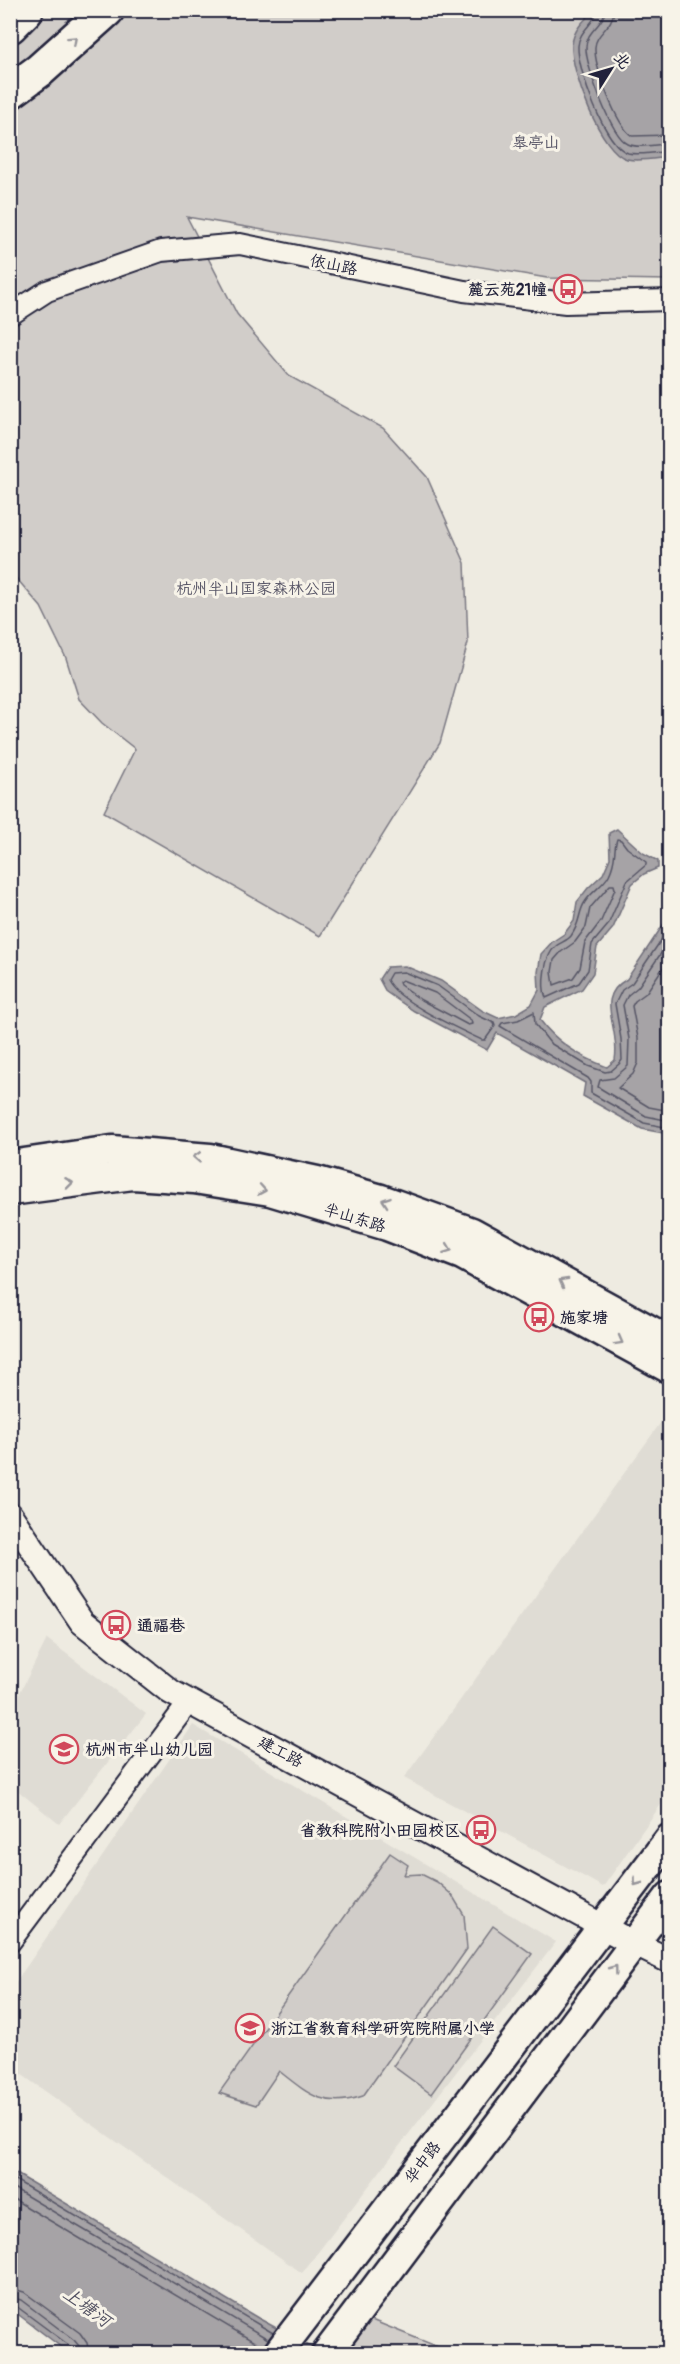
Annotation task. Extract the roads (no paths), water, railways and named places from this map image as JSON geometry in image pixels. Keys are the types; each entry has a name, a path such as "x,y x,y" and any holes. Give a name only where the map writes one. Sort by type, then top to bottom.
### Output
{"highway":[{"path":"10,26 26,10"},
{"path":"10,100 107,10"},
{"path":"10,92 40,70"}],"main road":[{"name":"半山东路","path":"10,1165 112,1150 210,1158 381,1199 472,1232 669,1341"},
{"name":"半山东路","path":"10,1191 133,1175 194,1179 270,1191 387,1226 462,1255 669,1369"},
{"name":"华中路","path":"295,2341 669,1838"},
{"name":"华中路","path":"322,2352 669,1896"},
{"name":"华中路","path":"322,2352 489,2101 569,1973"},
{"name":"华中路","path":"278,2354 295,2341 489,2101 595,1995"}],"street":[{"name":"依山路","path":"10,315 47,291 161,251 240,244 464,291 566,303 669,300"},
{"name":"建工路","path":"10,1515 82,1622 171,1692 604,1926 633,1944"},
{"path":"10,1942 189,1702"},
{"path":"633,1944 669,1961"}],"water":[{"path":"594,11 669,11 669,157 627,159 617,153 607,142 598,127 576,73 572,45 577,30"},
{"path":"617,829 643,853 658,861 658,868 644,874 632,884 613,928 597,947 593,973 582,989 545,1007 540,1020 554,1036 570,1048 607,1067 615,1060 616,1055 610,999 618,985 627,979 669,916 669,1134 642,1129 583,1096 585,1083 497,1033 487,1050 414,1011 386,992 379,979 387,967 405,966 441,981 483,1011 498,1018 516,1014 531,1005 539,990 538,972 541,954 552,942 564,934 574,921 577,902 603,874 610,858 609,833"},
{"name":"上塘河","path":"10,2170 258,2318 322,2353 69,2353 11,2309"}],"place":[{"name":"麓云苑21幢","path":"568,289"},
{"name":"施家塘","path":"539,1317"},
{"name":"通福巷","path":"116,1625"},
{"name":"杭州市半山幼儿园","path":"64,1749"},
{"name":"省教科院附小田园校区","path":"481,1830"},
{"name":"浙江省教育科学研究院附属小学","path":"250,2028"}],"park label":[{"name":"皋亭山","path":"536,142"},
{"name":"杭州半山国家森林公园","path":"256,588"}]}
